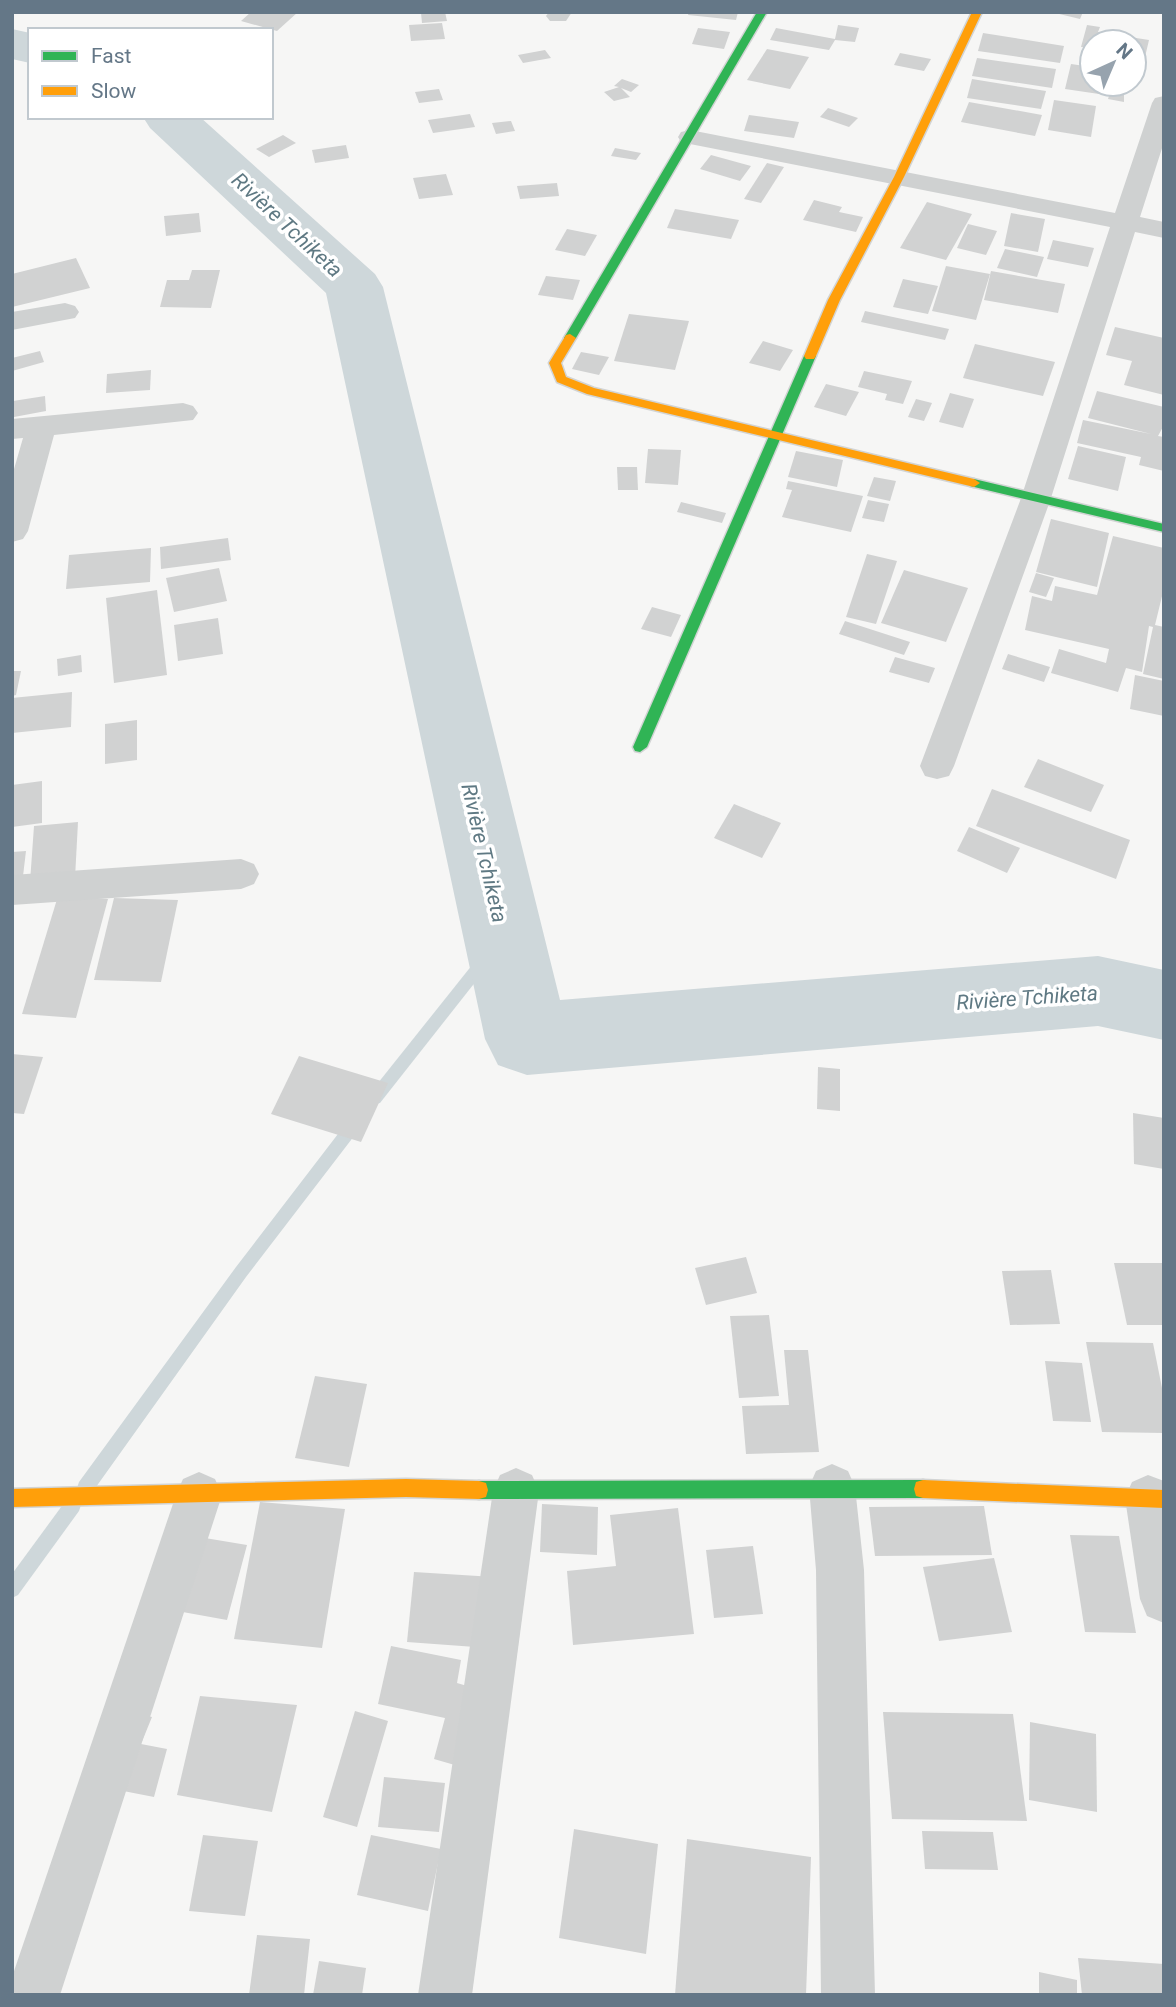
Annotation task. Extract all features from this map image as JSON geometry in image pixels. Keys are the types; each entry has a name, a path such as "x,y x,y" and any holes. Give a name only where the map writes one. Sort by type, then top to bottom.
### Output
{"street":[{"path":"762,12 555,363 561,379 580,388 776,438 1164,528"},
{"path":"640,747 834,300 899,177 977,12"},
{"path":"937,766 1035,500 1164,103"},
{"path":"690,137 1164,230"},
{"path":"12,321 65,312"},
{"path":"12,531 26,428 183,413"},
{"path":"12,890 241,874"},
{"path":"832,1487 840,1570 848,1995"},
{"path":"12,1498 406,1488 516,1490 832,1487 1156,1499 1164,1599"},
{"path":"445,1995 516,1490"},
{"path":"33,1995 199,1495"}],"building":[{"path":"251,12 298,12 277,31 241,21"},
{"path":"445,12 447,21 422,23 421,13"},
{"path":"689,12 738,12 736,20 688,15"},
{"path":"1051,12 1083,12 1080,19"},
{"path":"442,23 445,39 411,41 409,25"},
{"path":"838,25 859,28 855,42 835,40 829,50 770,40 776,28 835,39"},
{"path":"698,28 730,32 724,49 692,44"},
{"path":"983,33 1064,46 1060,63 978,51"},
{"path":"767,49 809,57 790,89 747,80"},
{"path":"545,50 551,58 523,63 518,55"},
{"path":"900,53 931,59 924,71 894,65"},
{"path":"977,58 1056,69 1052,88 972,76"},
{"path":"1071,64 1078,65 1078,91 1065,89"},
{"path":"622,79 639,85 631,92 621,88 630,97 614,101 604,92 619,87 614,86"},
{"path":"972,79 1046,91 1041,109 967,98"},
{"path":"439,89 443,100 419,103 415,92"},
{"path":"1124,98 1124,102 1108,99"},
{"path":"1054,100 1096,106 1091,137 1048,130"},
{"path":"969,102 1042,115 1035,136 961,122"},
{"path":"828,108 858,118 849,127 820,117"},
{"path":"470,114 475,127 433,133 428,120"},
{"path":"749,115 799,122 794,138 744,131"},
{"path":"511,121 515,131 496,134 492,123"},
{"path":"283,135 296,143 269,157 256,149"},
{"path":"346,145 349,158 315,163 312,150"},
{"path":"615,148 641,153 636,160 611,156"},
{"path":"711,155 751,166 740,181 700,169"},
{"path":"767,163 784,167 761,203 744,199"},
{"path":"446,174 453,195 419,199 413,178"},
{"path":"557,183 559,196 520,199 517,186"},
{"path":"814,200 842,207 839,212 863,217 856,232 803,220"},
{"path":"927,202 972,214 946,260 900,248"},
{"path":"675,209 739,220 731,239 667,228"},
{"path":"199,213 201,232 166,236 164,216"},
{"path":"1011,213 1045,219 1038,252 1004,246"},
{"path":"968,224 997,231 986,255 957,248"},
{"path":"567,229 597,235 585,256 555,250"},
{"path":"1053,240 1094,248 1088,267 1047,259"},
{"path":"1005,249 1044,257 1037,277 997,268"},
{"path":"76,258 90,288 12,307 12,274"},
{"path":"946,266 990,274 976,320 932,311"},
{"path":"192,270 220,270 211,308 160,307 167,280 189,280"},
{"path":"991,271 1065,284 1058,313 984,300"},
{"path":"546,276 580,280 573,300 538,295"},
{"path":"903,279 938,286 928,314 893,307"},
{"path":"865,311 949,329 945,340 861,322"},
{"path":"629,314 689,321 675,370 614,361"},
{"path":"1115,327 1164,338 1164,395 1124,385 1132,361 1106,355"},
{"path":"763,341 793,350 780,371 749,363"},
{"path":"975,344 1055,362 1043,396 963,378"},
{"path":"40,351 44,362 12,371 12,358"},
{"path":"581,352 609,357 599,375 572,369"},
{"path":"151,370 150,390 106,393 107,374"},
{"path":"864,371 912,381 903,404 885,400 887,394 858,387"},
{"path":"826,384 859,392 846,416 814,407"},
{"path":"1097,391 1164,407 1164,425 1158,436 1164,437 1164,471 1139,465 1141,457 1077,443 1083,420 1151,434 1088,418"},
{"path":"950,393 974,399 963,428 939,422"},
{"path":"45,396 46,411 14,417 13,401"},
{"path":"916,399 932,403 924,421 908,417"},
{"path":"1078,446 1126,457 1118,491 1068,479"},
{"path":"648,449 681,450 678,485 645,483"},
{"path":"796,451 843,460 837,487 788,477"},
{"path":"617,467 637,467 638,490 618,490"},
{"path":"874,477 896,481 890,501 867,496"},
{"path":"788,481 863,496 851,532 782,517 792,490 786,489"},
{"path":"868,500 889,504 884,522 862,518"},
{"path":"681,502 726,513 722,523 677,512"},
{"path":"1051,519 1109,533 1097,587 1036,572"},
{"path":"1113,536 1164,548 1164,588 1155,625 1164,627 1164,679 1143,674 1153,627 1149,626 1142,672 1126,668 1118,692 1051,673 1059,649 1106,663 1109,649 1025,630 1032,596 1052,601 1055,586 1097,595"},
{"path":"228,538 231,560 161,569 160,547"},
{"path":"151,548 150,582 66,589 69,555"},
{"path":"867,554 897,561 876,624 846,617"},
{"path":"219,568 227,601 174,612 166,578"},
{"path":"904,570 968,588 946,642 881,623"},
{"path":"1036,573 1054,578 1046,597 1029,592"},
{"path":"157,590 167,675 114,683 106,598"},
{"path":"652,607 681,615 671,637 641,629"},
{"path":"218,618 223,654 178,661 174,625"},
{"path":"845,621 910,642 904,655 839,634"},
{"path":"1008,654 1050,667 1044,682 1002,669"},
{"path":"81,655 82,672 58,676 57,659"},
{"path":"895,657 935,668 929,683 889,672"},
{"path":"12,671 21,671 16,695 12,696"},
{"path":"1135,675 1164,681 1164,716 1130,709"},
{"path":"72,692 71,727 12,733 12,698"},
{"path":"137,720 137,760 105,764 105,724"},
{"path":"1038,759 1104,785 1091,812 1024,787"},
{"path":"42,781 42,823 12,827 12,785"},
{"path":"992,789 1130,840 1116,879 976,826"},
{"path":"734,804 781,823 762,858 714,838"},
{"path":"78,822 75,878 30,882 34,826"},
{"path":"969,827 1020,848 1007,873 957,851"},
{"path":"26,851 23,876 12,877 12,852"},
{"path":"58,896 108,899 76,1018 22,1014"},
{"path":"114,898 178,900 161,982 94,980"},
{"path":"12,1054 43,1057 24,1114 12,1113"},
{"path":"299,1056 388,1083 361,1142 271,1114"},
{"path":"818,1067 840,1069 840,1111 817,1109"},
{"path":"1133,1113 1164,1118 1164,1169 1134,1164"},
{"path":"746,1257 757,1293 706,1305 695,1268"},
{"path":"1114,1263 1164,1263 1164,1325 1127,1325"},
{"path":"1051,1270 1060,1324 1010,1325 1002,1271"},
{"path":"769,1315 779,1396 739,1398 730,1316"},
{"path":"1086,1342 1153,1343 1164,1398 1164,1433 1102,1432"},
{"path":"784,1350 808,1350 819,1452 746,1454 742,1406 789,1405"},
{"path":"1045,1361 1082,1363 1091,1422 1053,1421"},
{"path":"315,1376 367,1384 349,1467 295,1458"},
{"path":"260,1502 345,1509 322,1648 234,1639"},
{"path":"542,1504 598,1507 597,1555 540,1552"},
{"path":"984,1506 992,1555 875,1556 869,1507"},
{"path":"678,1508 694,1634 573,1645 567,1571 616,1566 610,1515"},
{"path":"187,1535 247,1545 227,1620 166,1609"},
{"path":"1070,1535 1119,1536 1136,1633 1085,1632"},
{"path":"753,1546 763,1614 714,1618 706,1550"},
{"path":"994,1558 1012,1632 939,1641 923,1567"},
{"path":"414,1572 494,1577 489,1648 407,1642"},
{"path":"391,1646 461,1660 457,1683 484,1691 465,1768 434,1759 445,1718 378,1704"},
{"path":"200,1696 297,1705 272,1812 177,1795"},
{"path":"355,1711 388,1721 357,1827 323,1817"},
{"path":"133,1712 152,1717 141,1744 167,1749 154,1797 108,1788"},
{"path":"883,1712 1013,1714 1027,1821 892,1819"},
{"path":"1030,1722 1096,1734 1097,1812 1029,1800"},
{"path":"384,1777 445,1783 439,1832 378,1827"},
{"path":"574,1829 658,1844 646,1954 559,1938"},
{"path":"922,1831 993,1832 998,1870 925,1869"},
{"path":"203,1835 258,1841 245,1916 189,1911"},
{"path":"371,1835 441,1849 428,1911 357,1895"},
{"path":"687,1839 811,1857 806,1995 675,1995"},
{"path":"257,1935 310,1939 304,1995 249,1995"},
{"path":"1078,1958 1164,1964 1164,1995 1082,1995"},
{"path":"319,1961 366,1968 362,1995 313,1995"},
{"path":"1039,1972 1077,1980 1077,1995 1039,1995"}],"waterway":[{"name":"Rivière Tchiketa","path":"12,44 28,48"},
{"name":"Rivière Tchiketa","path":"171,119 354,287 505,934 527,1039 1098,991 1164,1005"},
{"path":"375,1098 505,934"},
{"path":"85,1488 241,1272 356,1122"},
{"path":"12,1589 73,1505"}],"traffic: fast":[{"path":"570,338 762,12"},
{"path":"640,747 810,356"},
{"path":"974,483 1164,528"},
{"path":"479,1490 923,1489"}],"traffic: slow":[{"path":"810,356 834,300 899,177 977,12"},
{"path":"570,338 555,363 561,379 591,391 974,483"},
{"path":"12,1498 406,1488 479,1490"},
{"path":"923,1489 1164,1499"}]}
